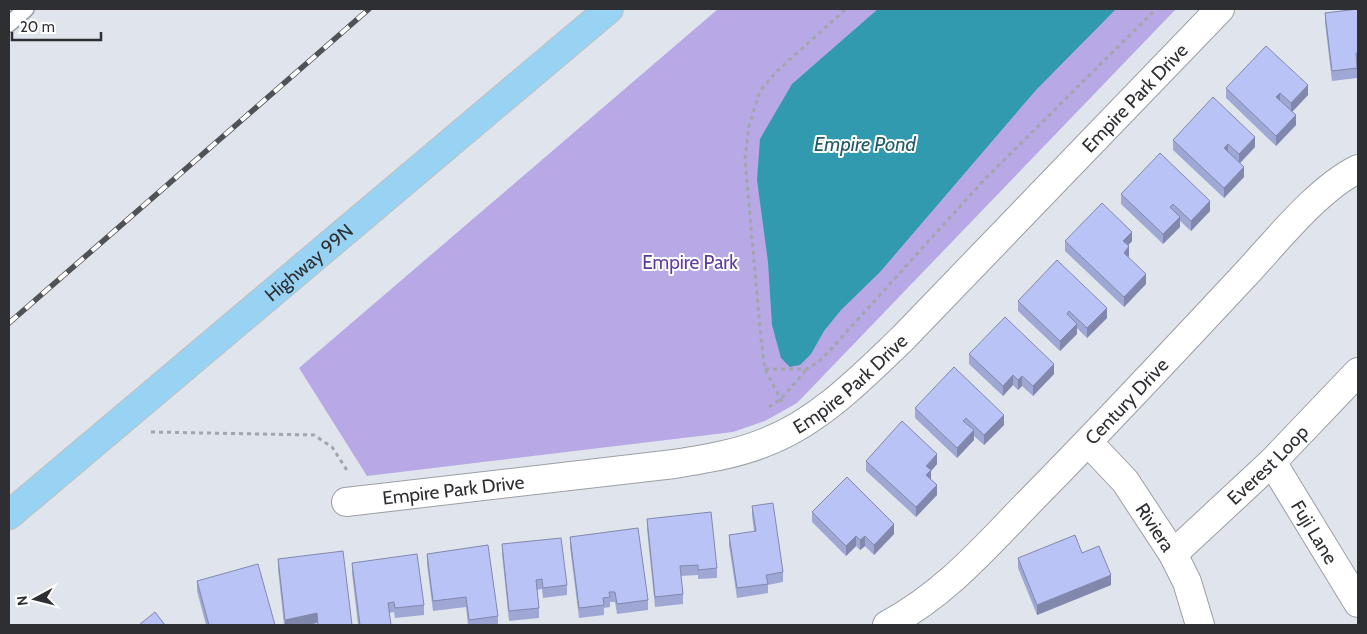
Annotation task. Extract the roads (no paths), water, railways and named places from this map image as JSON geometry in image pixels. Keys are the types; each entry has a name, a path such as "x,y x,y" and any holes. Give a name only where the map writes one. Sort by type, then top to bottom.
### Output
{"main road":[{"name":"Highway 99N","path":"9,515 609,9"}],"street":[{"name":"Empire Park Drive","path":"356,501 674,464 725,455 768,442 796,427 852,386 902,339 1220,9"},
{"name":"Century Drive","path":"886,625 907,614 947,586 1088,442 1296,220 1341,177 1358,169"},
{"name":"Everest Loop","path":"1173,554 1272,462 1358,372"},
{"name":"Riviera","path":"1088,442 1125,481 1173,554 1187,582 1200,625"},
{"name":"Fuji Lane","path":"1272,462 1358,603"}],"lane":[{"path":"9,24 26,9"}],"water":[{"name":"Empire Pond","path":"878,9 1116,9 1036,90 880,272 841,310 824,331 811,354 800,365 790,367 781,358 772,325 768,262 757,180 760,139 792,84"}],"railway":[{"path":"9,323 369,9"}],"park label":[{"name":"Empire Park","path":"690,262"}]}
